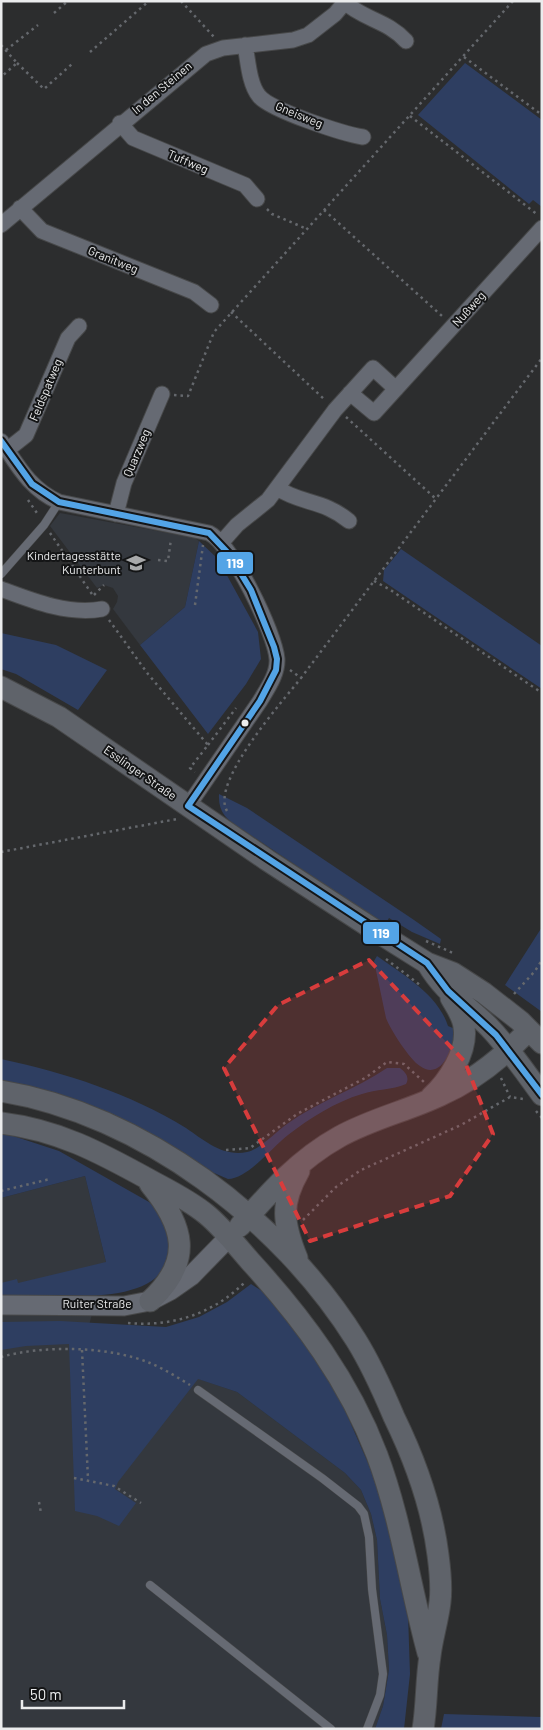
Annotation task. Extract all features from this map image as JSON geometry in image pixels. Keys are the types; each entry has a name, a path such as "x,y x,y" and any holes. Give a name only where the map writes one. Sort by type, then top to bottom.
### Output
{"main road":[{"name":"Esslinger Straße","path":"1,687 58,717 184,812 427,963 453,973 484,993 536,1037"},
{"name":"Esslinger Straße","path":"427,963 447,992 477,1015 509,1051 542,1095"},
{"path":"429,1098 454,1065 464,1034 460,1014 447,992"},
{"path":"229,1237 310,1156 354,1129 463,1084 509,1051 536,1037"},
{"path":"1,1090 66,1108 136,1138 204,1180 249,1216 304,1270 340,1316 364,1354 417,1470 433,1529 441,1583 440,1601 429,1658 423,1729"},
{"path":"1,1123 43,1130 61,1136 193,1204 213,1220 285,1299 308,1329 340,1378 362,1421 393,1501 414,1603 429,1658"},
{"path":"304,1270 288,1234 285,1206 290,1186 310,1156"},
{"path":"138,1174 166,1205 176,1223 180,1237 180,1251 175,1267 150,1301"}],"street":[{"path":"344,2 354,11 395,29 406,41"},
{"name":"In den Steinen","path":"1,224 120,123 206,54 223,48 293,40 308,35 335,14 344,2"},
{"name":"Gneisweg","path":"245,45 255,90 261,98 346,134 363,137"},
{"name":"Tuffweg","path":"120,123 133,138 244,186 257,199"},
{"name":"Granitweg","path":"20,208 42,231 194,292 211,305"},
{"name":"Nußweg","path":"350,393 374,413 542,228"},
{"name":"Feldspatweg","path":"4,446 26,435 68,338 79,326"},
{"path":"222,542 237,525 268,500 336,409 372,368 396,389"},
{"name":"Quarzweg","path":"116,514 124,483 162,394"},
{"path":"4,446 33,486 59,502 206,531 216,536 232,555 260,612 276,651 276,666 265,693 184,812"},
{"path":"277,488 287,494 332,508 349,522"},
{"path":"1,589 42,603 75,611 98,602"},
{"name":"Ruiter Straße","path":"1,1306 124,1306 150,1301 171,1290 190,1276 229,1237"}],"lane":[{"path":"1,574 44,525 59,502"},
{"path":"198,1390 322,1478 358,1506 364,1514 370,1537 372,1589 383,1674 380,1695 367,1729"},
{"path":"150,1585 332,1729"}],"path":[{"path":"54,13 68,1"},
{"path":"90,52 149,1"},
{"path":"181,1 223,48"},
{"path":"186,7 190,1"},
{"path":"162,394 188,396 214,332 513,1"},
{"path":"6,50 38,24"},
{"path":"1,45 44,89 72,64"},
{"path":"464,57 542,115"},
{"path":"1,77 17,63"},
{"path":"410,116 542,218"},
{"path":"257,199 272,214 307,229"},
{"path":"324,210 454,326"},
{"path":"231,312 436,499"},
{"path":"231,814 224,804 225,791 237,763 542,358"},
{"path":"158,560 168,561 174,524"},
{"path":"44,525 148,674 208,745 190,768 225,791"},
{"path":"194,605 206,531"},
{"path":"374,581 389,589 542,693"},
{"path":"98,602 104,585"},
{"path":"276,666 288,669 301,678"},
{"path":"1,852 184,812"},
{"path":"420,938 454,954"},
{"path":"379,954 425,990"},
{"path":"514,994 535,971 542,960"},
{"path":"508,990 517,996"},
{"path":"226,1150 250,1148 297,1114 365,1078 387,1062 401,1062 412,1069 429,1098"},
{"path":"299,1225 336,1188 361,1170 461,1124 510,1097 519,1097"},
{"path":"1,1192 50,1179"},
{"path":"120,1322 154,1325 185,1320 220,1302 245,1282"},
{"path":"1,1357 35,1350 82,1350 120,1354 149,1363 198,1390"},
{"path":"82,1350 88,1479"},
{"path":"74,1478 88,1479 122,1490 141,1503"},
{"path":"39,1502 41,1513"}],"highlighted area":[{"path":"369,960 465,1062 493,1134 450,1196 310,1241 224,1068 278,1005"}],"shaded area":[{"path":"465,63 542,120 542,207 533,200 529,204 418,115"},
{"name":"Kindertagesstätte Kunterbunt","path":"60,513 195,538 199,541 185,607 140,645 113,609 118,596 113,588 104,585 97,588 50,526"},
{"path":"199,541 218,559 258,632 261,659 246,684 208,734 140,645 185,607"},
{"path":"401,549 542,646 542,689 383,581 384,570"},
{"path":"1,633 56,645 107,670 78,710 16,674 1,669"},
{"path":"219,794 247,808 414,920 441,939 440,944 412,932 389,918 385,925 235,825 224,814 220,806"},
{"path":"542,927 542,1012 505,985"},
{"path":"377,956 428,995 436,1004 448,1026 455,1029 450,1052 441,1066 428,1070 416,1063 388,1023 374,961"},
{"path":"1,1059 73,1078 120,1094 186,1128 215,1147 238,1153 252,1151 299,1116 387,1068 400,1068 405,1073 407,1079 406,1084 362,1094 342,1101 323,1111 288,1135 244,1174 228,1179 1,1081"},
{"path":"1,1132 59,1151 149,1202 162,1218 167,1230 169,1249 163,1270 148,1283 126,1291 100,1295 1,1297 1,1283 17,1279 18,1283 106,1262 85,1176 1,1198"},
{"path":"85,1176 106,1262 85,1340 237,1392 345,1473 361,1490 371,1514 377,1540 380,1599 387,1635 389,1670 383,1706 375,1729 1,1729 1,1198"},
{"path":"251,1284 267,1294 291,1322 337,1392 379,1488 408,1614 410,1674 404,1729 375,1729 383,1706 389,1670 387,1635 380,1599 377,1540 371,1514 361,1490 345,1473 237,1392 198,1379 118,1482 115,1489 136,1503 119,1526 97,1516 75,1511 69,1344 26,1346 1,1350 1,1322 60,1321 166,1327 199,1317 227,1302"},
{"path":"444,1714 542,1717 542,1729 441,1729"}],"transit line":[{"name":"119","path":"1,441 32,484 59,502 209,533 229,554 251,590 274,647 277,659 276,670 260,701 188,806"},
{"name":"119","path":"188,806 427,963 448,991 496,1035 542,1095"}],"place":[{"name":"Kindertagesstätte Kunterbunt","path":"136,563"}]}
